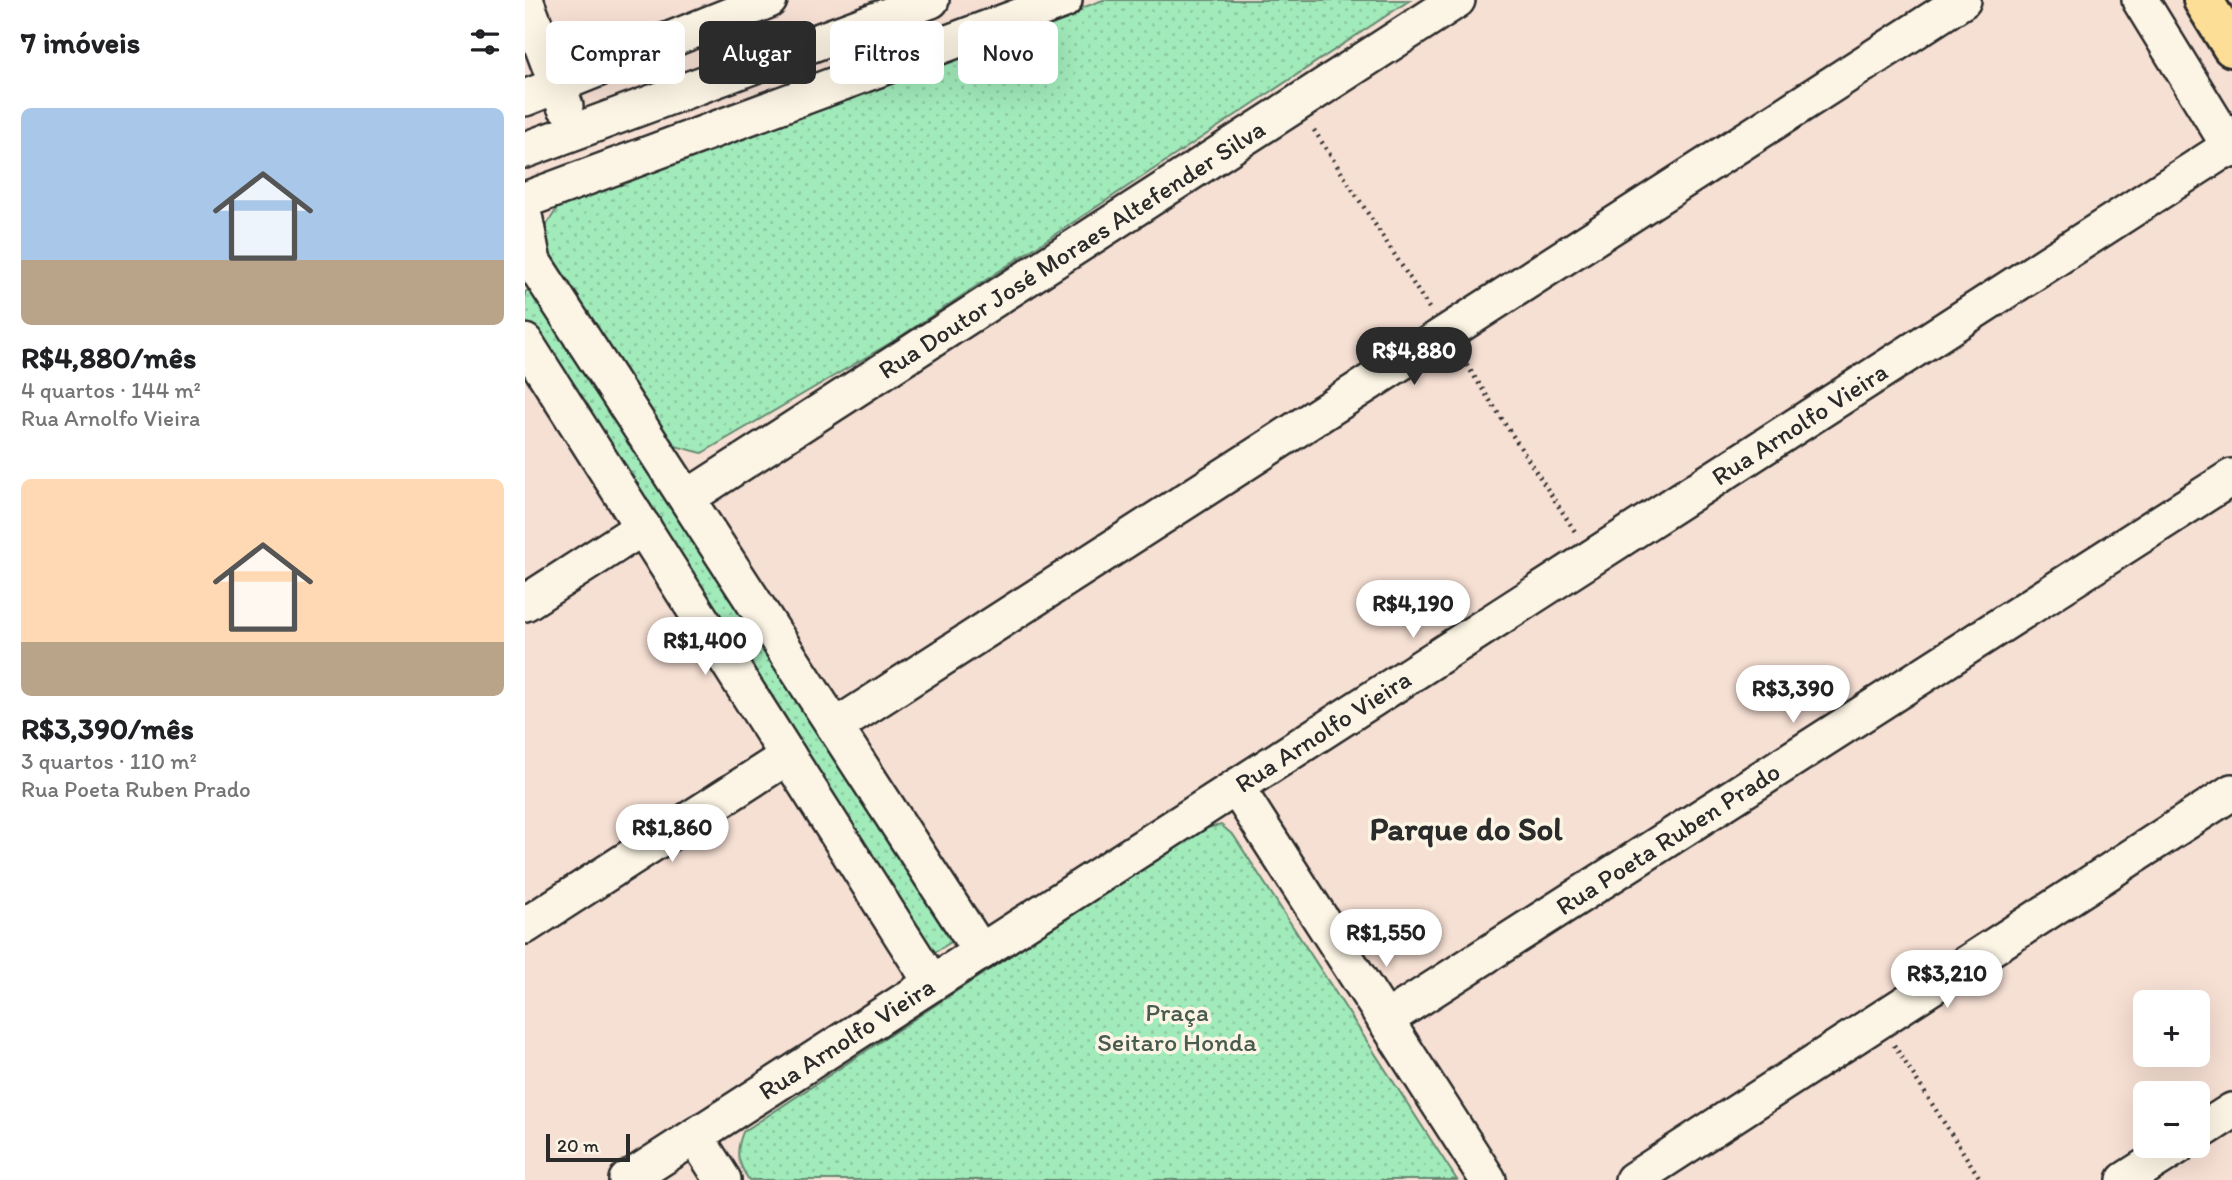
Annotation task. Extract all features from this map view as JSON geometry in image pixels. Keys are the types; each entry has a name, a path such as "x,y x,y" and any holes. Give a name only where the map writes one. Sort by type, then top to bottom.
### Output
{"main road":[{"path":"2203,0 2232,47"}],"street":[{"path":"525,0 575,132"},
{"path":"525,150 931,0"},
{"path":"525,200 1063,0"},
{"name":"Rua Doutor José Moraes Altefender Silva","path":"687,498 1457,0"},
{"path":"835,727 1963,0"},
{"path":"2140,0 2231,148"},
{"path":"525,98 757,2"},
{"name":"Rua Arnolfo Vieira","path":"627,1180 2231,148"},
{"path":"525,220 529,266 687,498 981,952"},
{"path":"525,342 932,983"},
{"name":"Rua Poeta Ruben Prado","path":"1385,1020 2232,477"},
{"path":"525,603 643,527"},
{"path":"525,926 788,756"},
{"path":"1236,787 1488,1180"},
{"path":"1633,1180 2232,792"},
{"path":"2210,1125 2232,1111"},
{"path":"695,1136 723,1180"},
{"path":"2125,1180 2159,1158"}],"path":[{"path":"1879,1021 1981,1180"}],"green space":[{"path":"1103,0 1410,0 892,342 702,453 671,445 547,259 543,230 561,203 879,84 944,84 944,60 958,54 958,84 1058,84 1058,21 1047,21"},
{"path":"535,286 956,939 932,954 525,322 525,292"},
{"name":"Praça Seitaro Honda","path":"1221,825 1234,836 1457,1180 749,1180 739,1157 743,1132 1202,829"}],"district":[{"name":"Parque do Sol","path":"1466,828"}]}
